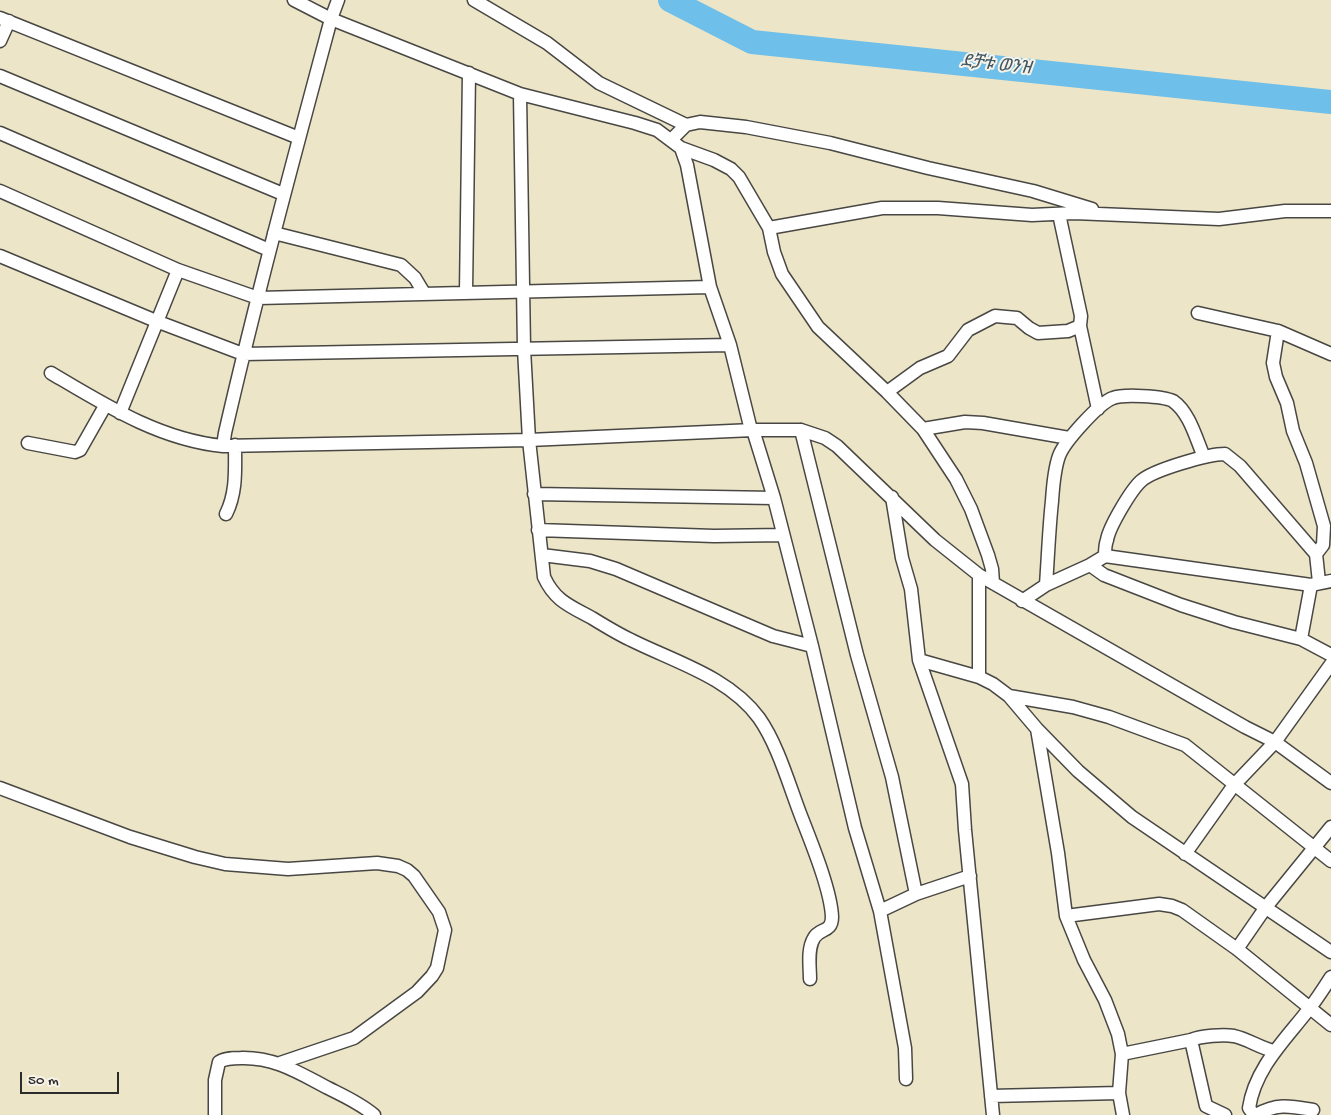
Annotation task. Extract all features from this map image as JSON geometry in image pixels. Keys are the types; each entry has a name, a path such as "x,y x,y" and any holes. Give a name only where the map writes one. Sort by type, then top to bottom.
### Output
{"street":[{"path":"294,0 331,19 520,94 657,130 676,144 731,169 743,184 769,228 774,252 782,274 818,326 888,392 923,429 956,479 971,509 988,555 993,583"},
{"path":"226,514 232,503 235,485 229,446 224,433 283,194 331,19 338,0"},
{"path":"474,0 547,43 599,83 686,125 700,122 746,127 830,143 928,168 1033,191 1110,214"},
{"path":"0,41 4,19 299,138"},
{"path":"466,292 469,73"},
{"path":"0,76 283,194"},
{"path":"520,94 524,349 529,440 544,577 550,590 557,597 630,640 720,682 743,701 759,718 774,745 812,846 829,900 832,917 831,924 828,929 815,936 812,942 810,979"},
{"path":"676,144 686,125"},
{"path":"0,133 270,250"},
{"path":"676,144 687,165 710,287 730,345 748,421 753,430 774,498 812,646 855,828 880,911 905,1048 906,1079"},
{"path":"0,191 178,270 258,298 710,287"},
{"path":"769,228 882,208 938,208 1032,215 1110,214 1219,219 1285,211 1331,211"},
{"path":"1059,214 1098,409"},
{"path":"274,233 401,265 415,278 424,294"},
{"path":"0,256 156,321 243,354 730,345"},
{"path":"120,413 178,270"},
{"path":"1198,313 1278,331 1331,354"},
{"path":"888,392 920,368 948,356 968,330 995,316 1018,318 1038,333 1068,331 1080,326"},
{"path":"1278,331 1273,363 1276,377 1287,403 1293,431 1306,463 1324,526 1322,544 1316,554"},
{"path":"51,373 105,406 170,435 199,443 229,446 529,440 753,430 802,430 825,438 837,446 935,540 979,575 1275,742 1331,783"},
{"path":"1046,585 1053,484 1059,455 1069,438 1104,403 1114,397 1160,398 1172,401 1186,414 1204,457"},
{"path":"28,444 76,452 80,450 105,406"},
{"path":"923,429 965,422 983,423 1069,438"},
{"path":"802,430 857,655 892,777 916,894"},
{"path":"1105,556 1107,539 1115,522 1134,489 1142,480 1155,473 1204,457 1218,454 1230,456 1316,554 1320,583 1301,639"},
{"path":"534,494 774,498"},
{"path":"892,497 902,558 912,589 919,660 962,784 993,1115"},
{"path":"538,530 714,536 783,535"},
{"path":"542,555 561,556 616,569 773,636 812,646"},
{"path":"1022,600 1046,585 1105,556 1320,583"},
{"path":"1090,565 1104,575 1181,605 1234,622 1301,639 1331,654"},
{"path":"979,575 979,677"},
{"path":"919,660 979,677 1010,696 1037,729 1078,771 1125,811 1185,854 1331,952"},
{"path":"1185,854 1234,785 1275,742 1331,664"},
{"path":"1010,696 1073,708 1109,718 1184,745 1331,861"},
{"path":"1037,729 1058,852 1066,916 1084,960 1105,1000 1118,1034 1122,1054 1119,1093 1123,1115"},
{"path":"0,788 130,837 195,858 225,864 288,869 376,863 398,866 414,876 439,912 445,930 437,968 432,976 417,992 354,1038 280,1063"},
{"path":"1236,949 1266,907 1331,826"},
{"path":"880,911 916,894 970,876"},
{"path":"1066,916 1159,904 1182,910 1236,949 1331,1024"},
{"path":"1313,1110 1279,1106 1268,1108 1255,1115 1249,1108 1250,1098 1260,1073 1274,1051 1310,1008 1331,977"},
{"path":"1122,1054 1200,1037 1233,1036 1274,1051"},
{"path":"1192,1040 1206,1106 1226,1115"},
{"path":"215,1115 215,1080 219,1062 225,1059 248,1057 280,1063 344,1095 374,1115"},
{"path":"991,1096 1119,1093"}],"waterway":[{"name":"ደቻቱ ወንዝ","path":"670,0 752,42 1331,102"}]}
